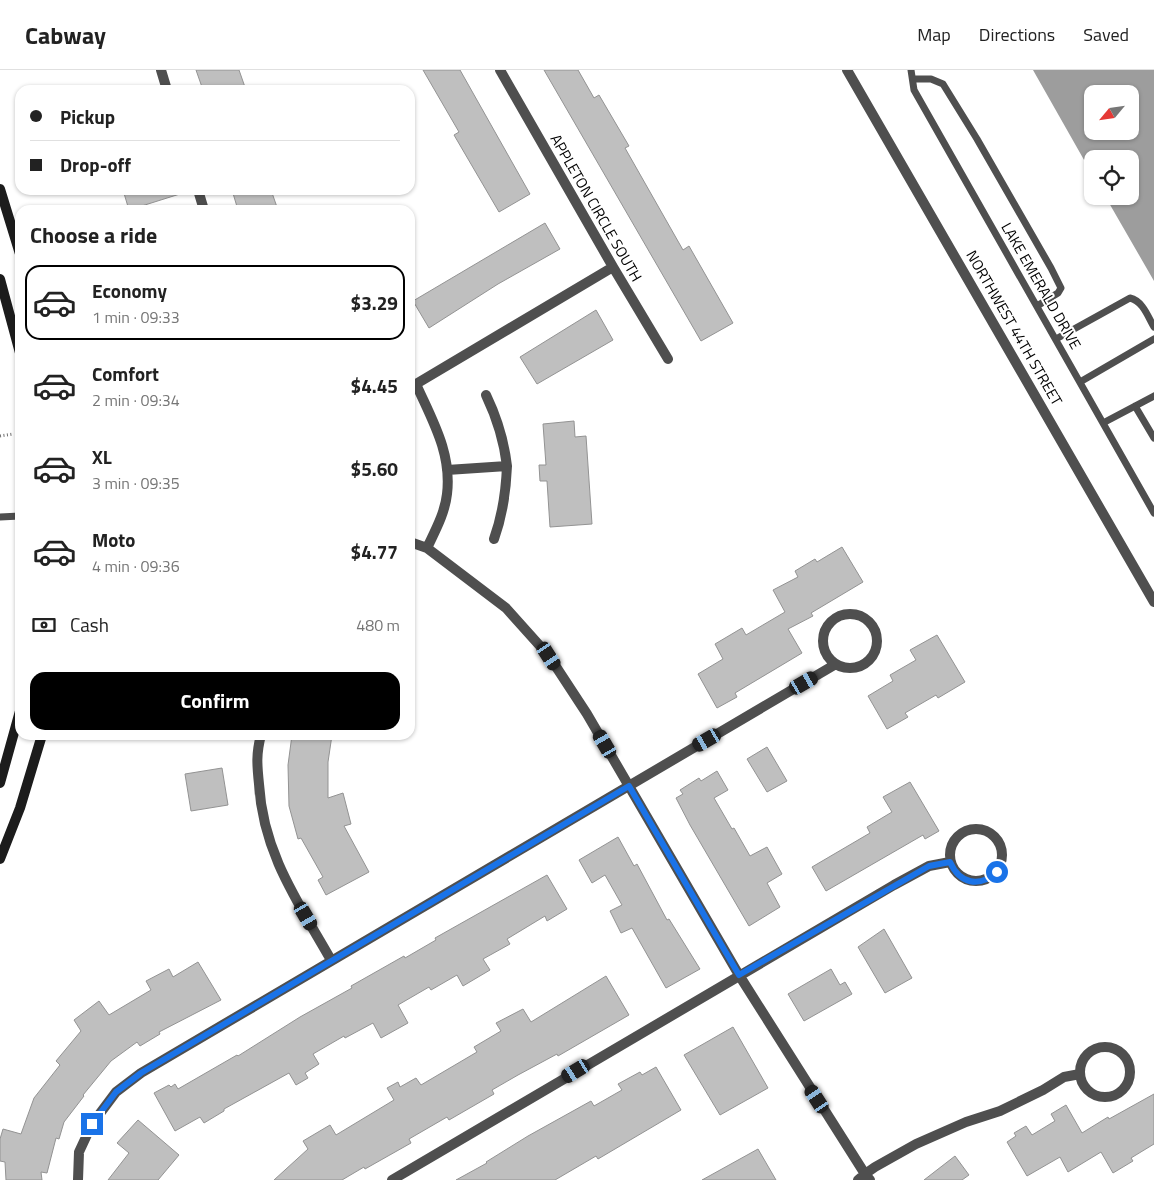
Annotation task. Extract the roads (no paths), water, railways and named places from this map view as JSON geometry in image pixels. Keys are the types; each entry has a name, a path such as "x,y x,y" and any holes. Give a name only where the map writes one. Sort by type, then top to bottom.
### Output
{"main road":[{"path":"0,189 15,238"},
{"path":"0,279 15,334"},
{"path":"0,783 15,727"},
{"path":"0,859 25,793 41,740"}],"street":[{"path":"161,70 166,85"},
{"name":"APPLETON CIRCLE SOUTH","path":"500,70 612,268 668,359"},
{"name":"NORTHWEST 44TH STREET","path":"847,70 1154,602"},
{"path":"415,385 612,268"},
{"path":"415,390 438,432 448,462 448,494 440,519 427,548"},
{"path":"486,395 496,416 504,443 507,466 506,491 494,539"},
{"path":"448,470 507,466"},
{"path":"415,544 427,548 506,608 549,656 587,714 739,975 864,1178 875,1167 916,1144 966,1122 1000,1111 1043,1090 1064,1077 1080,1074"},
{"path":"850,613 867,619 877,634 878,644 870,660 854,668 844,668 836,664 824,651 824,633 827,625 842,614 850,613"},
{"path":"78,1180 79,1152 92,1124 116,1092 141,1073 836,664"},
{"path":"259,740 257,754 260,805 268,841 278,866 331,960"},
{"path":"983,830 998,840 1001,848 1001,864 997,872 991,878 983,881 974,882 966,880 954,869 950,862 952,844 965,831 983,830"},
{"path":"392,1180 739,975 929,866 950,862"},
{"path":"1105,1046 1121,1052 1130,1066 1128,1082 1117,1094 1109,1097 1093,1094 1082,1082 1080,1074 1080,1066 1089,1052 1105,1046"}],"lane":[{"name":"LAKE EMERALD DRIVE","path":"911,70 914,90 1154,513"},
{"path":"912,79 932,79 943,84 1051,268 1061,288 1058,293 1037,306"},
{"path":"1056,339 1130,298 1136,299 1154,328"},
{"path":"1080,382 1154,340"},
{"path":"1103,423 1154,396"},
{"path":"1135,406 1154,438"},
{"path":"0,517 15,516"}]}
